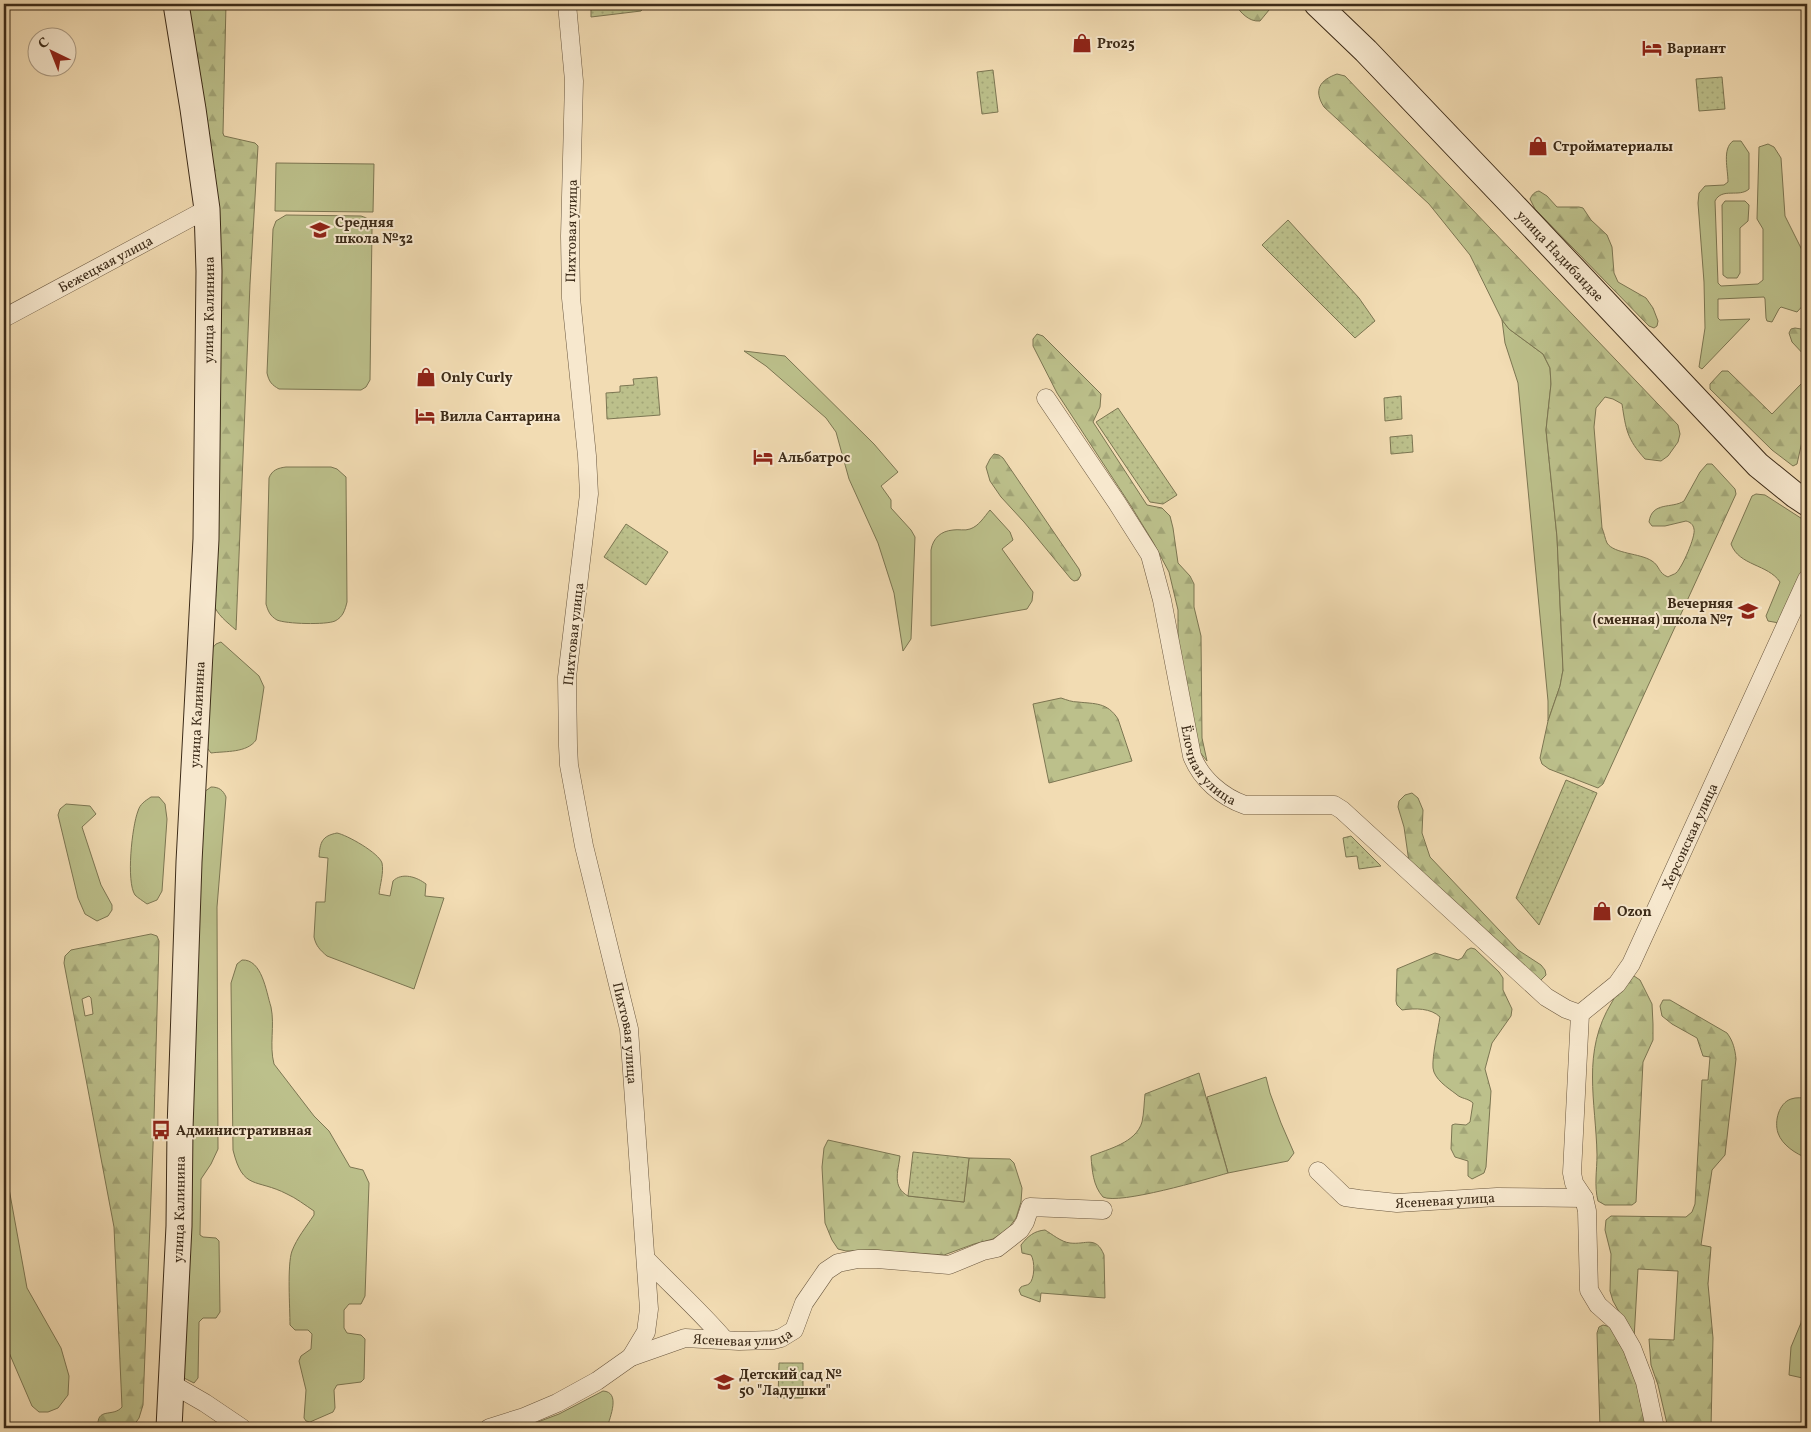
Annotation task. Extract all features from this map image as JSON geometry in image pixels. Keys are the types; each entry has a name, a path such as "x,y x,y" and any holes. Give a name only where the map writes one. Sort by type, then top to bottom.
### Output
{"main road":[{"name":"улица Калинина","path":"170,1428 179,1226 180,1129 190,862 206,539 209,271 207,209 176,4"},
{"name":"улица Надибаидзе","path":"1317,4 1372,58 1511,203 1758,465 1807,503"}],"street":[{"name":"Пихтовая улица","path":"567,4 574,81 570,236 571,298 589,494 567,677 568,746 569,765 584,846 630,1029 650,1309 646,1332 631,1357"},
{"name":"Бежецкая улица","path":"4,318 207,209"},
{"name":"Ёлочная улица","path":"1046,398 1150,555 1162,600 1192,756 1198,770 1223,794 1236,802 1246,805 1334,805 1342,810 1546,997 1566,1009 1580,1014"},
{"name":"Херсонская улица","path":"1580,1014 1617,984 1631,964 1807,579"},
{"path":"1580,1014 1572,1173 1574,1183 1584,1198 1586,1211 1589,1290 1598,1304 1616,1322 1632,1348 1645,1382 1655,1428"},
{"name":"Ясеневая улица","path":"1318,1171 1345,1197 1359,1200 1397,1203 1497,1197 1584,1198"},
{"name":"Ясеневая улица","path":"489,1428 556,1403 597,1382 631,1357 685,1338 739,1341 773,1340 787,1335 794,1330 804,1303 826,1271 838,1263 858,1259 877,1259 949,1265 983,1251 997,1248 1020,1230 1030,1207 1103,1210"},
{"path":"646,1258 677,1291 701,1312 724,1339"},
{"path":"172,1384 205,1403 222,1423 242,1428"}],"green space":[{"path":"187,4 226,4 223,133 224,136 255,143 258,146 250,284 236,630 220,615 213,603"},
{"path":"591,4 647,4 641,11 591,17"},
{"path":"1234,4 1274,4 1260,21 1256,21 1248,18"},
{"path":"993,70 998,112 982,114 977,72"},
{"path":"1337,74 1345,76 1678,425 1680,434 1678,442 1668,456 1661,461 1645,459 1634,446 1628,434 1622,404 1605,397 1596,408 1594,427 1602,528 1610,547 1647,558 1656,565 1662,574 1668,577 1676,573 1682,565 1691,545 1694,529 1686,521 1665,526 1652,526 1649,522 1654,511 1658,508 1684,501 1700,472 1707,464 1712,464 1735,489 1736,494 1603,784 1598,788 1549,769 1542,764 1540,758 1548,721 1560,686 1563,670 1557,537 1546,430 1551,384 1550,368 1543,354 1509,329 1502,320 1470,255 1429,204 1324,107 1319,96 1320,86 1326,79"},
{"path":"1722,77 1725,109 1699,111 1696,79"},
{"path":"1733,141 1741,141 1749,153 1749,189 1740,193 1722,194 1715,201 1718,283 1721,286 1758,284 1763,280 1763,229 1757,219 1759,147 1768,144 1774,147 1781,158 1785,216 1806,258 1807,301 1797,312 1781,307 1772,322 1767,321 1766,318 1764,297 1718,299 1718,318 1720,320 1750,319 1702,369 1699,367 1705,328 1699,193 1705,186 1724,185 1728,182 1726,160 1728,149"},
{"path":"276,163 374,164 373,212 275,211"},
{"path":"1539,191 1547,196 1557,207 1583,208 1591,220 1607,235 1612,247 1614,273 1618,282 1646,298 1653,308 1658,321 1657,326 1654,328 1649,326 1535,209 1530,199 1533,194"},
{"path":"1725,201 1745,201 1749,205 1748,221 1740,228 1740,273 1737,278 1727,278 1723,275 1722,205"},
{"path":"286,215 361,216 368,219 371,224 370,380 366,387 361,390 279,389 269,379 267,373 273,229 276,221"},
{"path":"1288,220 1359,298 1375,321 1355,338 1262,245"},
{"path":"1502,320 1509,329 1543,354 1550,368 1551,384 1546,430 1557,537 1563,670 1560,686 1548,721 1548,701 1518,383 1505,343"},
{"path":"1795,328 1807,333 1807,358 1792,342 1789,333 1791,329"},
{"path":"1037,334 1043,336 1101,394 1100,407 1093,422 1147,505 1162,508 1170,516 1178,563 1190,576 1194,584 1194,607 1201,636 1202,738 1207,761 1199,751 1178,646 1178,610 1169,572 1131,506 1057,393 1033,346 1033,339"},
{"path":"744,351 785,356 874,444 898,472 881,486 891,500 891,508 915,537 911,639 903,651 894,593 878,543 849,479 836,432 826,418 766,366"},
{"path":"1722,371 1728,371 1772,414 1801,384 1807,390 1807,419 1797,464 1793,466 1772,450 1710,389 1710,384"},
{"path":"657,377 660,415 607,419 606,393 620,392 620,386 634,385 633,379"},
{"path":"1401,396 1402,419 1385,421 1384,398"},
{"path":"1118,408 1177,495 1163,504 1150,502 1096,422"},
{"path":"1412,435 1413,452 1391,454 1390,437"},
{"path":"994,454 1003,458 1079,569 1081,575 1078,580 1074,581 1071,579 1001,497 990,481 986,467"},
{"path":"286,467 331,467 337,469 346,477 347,602 342,615 335,621 297,623 277,620 270,613 266,604 269,478 276,470"},
{"path":"1756,494 1765,495 1807,522 1807,573 1779,623 1768,621 1766,616 1780,582 1775,576 1740,557 1731,544 1752,496"},
{"path":"990,510 1010,532 1013,540 1002,549 1033,592 1032,601 1027,609 931,626 931,550 934,542 938,536 945,532 973,528"},
{"path":"626,524 668,552 646,585 604,557"},
{"path":"221,642 259,676 264,687 256,740 242,749 211,753 205,745 209,652 216,644"},
{"path":"1061,698 1074,702 1100,705 1110,709 1118,719 1132,761 1049,783 1033,704"},
{"path":"1566,780 1597,793 1539,925 1516,898"},
{"path":"211,787 220,789 226,797 217,907 218,1149 201,1179 200,1235 216,1238 219,1241 220,1312 216,1318 203,1318 199,1322 198,1378 194,1383 180,1376 204,792"},
{"path":"1412,793 1418,798 1423,810 1422,833 1430,857 1518,950 1541,965 1546,975 1539,982 1409,862 1404,827 1398,807 1399,801 1405,795"},
{"path":"151,797 159,797 165,804 167,819 162,891 157,900 147,904 135,895 132,888 130,867 138,811 141,805"},
{"path":"66,804 90,806 96,814 82,827 101,885 112,905 112,910 108,916 97,921 85,914 78,898 58,815 60,809"},
{"path":"337,833 362,845 380,859 383,870 379,894 390,896 393,881 405,876 418,879 426,884 425,896 444,898 414,989 327,956 316,943 314,937 316,902 325,902 328,858 319,857 320,847 325,838"},
{"path":"1351,836 1381,866 1359,869 1357,856 1346,857 1343,838"},
{"path":"151,934 157,936 159,941 143,1405 139,1418 132,1428 98,1428 98,1421 102,1415 114,1412 122,1407 114,1227 64,963 65,956 71,950","holes":["89,996 91,998 93,1014 85,1016 82,999"]},
{"path":"1471,948 1475,949 1499,972 1503,978 1503,990 1512,1009 1511,1016 1492,1043 1485,1069 1491,1091 1486,1167 1484,1173 1472,1179 1468,1176 1468,1161 1455,1157 1451,1149 1452,1125 1466,1125 1470,1122 1473,1103 1458,1096 1445,1086 1436,1076 1433,1068 1440,1017 1422,1009 1402,1010 1396,1001 1397,969 1435,953 1458,960"},
{"path":"242,960 249,961 259,970 265,985 272,1014 274,1064 314,1116 329,1131 350,1167 363,1170 369,1183 365,1296 361,1304 349,1304 344,1310 344,1328 347,1333 361,1335 365,1339 364,1379 361,1382 337,1385 334,1390 335,1408 333,1412 310,1422 304,1418 306,1390 299,1361 301,1356 311,1349 312,1334 308,1330 295,1330 290,1325 289,1276 292,1251 314,1215 314,1211 276,1189 246,1178 241,1172 233,1150 231,983 237,964"},
{"path":"1634,976 1640,980 1652,1004 1653,1024 1653,1040 1643,1062 1636,1202 1632,1205 1605,1205 1598,1201 1596,1190 1597,1155 1592,1077 1593,1058 1596,1039 1602,1021 1619,991"},
{"path":"1663,1000 1670,1000 1727,1033 1731,1039 1736,1059 1725,1155 1712,1170 1701,1245 1711,1247 1708,1284 1713,1338 1711,1428 1668,1428 1658,1385 1651,1365 1649,1339 1674,1340 1678,1271 1638,1269 1634,1339 1613,1301 1610,1291 1611,1254 1605,1230 1606,1220 1611,1216 1686,1217 1692,1212 1695,1204 1702,1080 1708,1080 1710,1057 1703,1056 1697,1038 1662,1016 1660,1006"},
{"path":"1199,1073 1228,1173 1144,1195 1112,1199 1103,1197 1095,1183 1091,1156 1113,1148 1134,1135 1142,1122 1145,1094"},
{"path":"1266,1077 1281,1123 1294,1153 1288,1161 1228,1173 1207,1097"},
{"path":"1795,1098 1807,1098 1807,1158 1786,1145 1780,1137 1777,1128 1777,1118 1783,1104 1787,1101"},
{"path":"828,1140 900,1156 897,1173 898,1184 908,1196 964,1202 969,1158 1010,1159 1014,1163 1022,1188 1021,1202 1016,1218 1008,1229 993,1239 944,1255 874,1250 846,1251 838,1249 825,1223 822,1167 824,1148"},
{"path":"913,1152 969,1158 964,1202 908,1196"},
{"path":"4,1161 27,1288 61,1348 69,1376 68,1395 58,1408 48,1412 39,1412 32,1406 4,1341"},
{"path":"1045,1230 1060,1240 1067,1242 1090,1242 1098,1245 1104,1255 1105,1298 1041,1293 1040,1302 1021,1295 1019,1290 1031,1282 1034,1270 1031,1255 1022,1253 1021,1245 1032,1234"},
{"path":"1807,1280 1807,1379 1789,1375 1791,1347 1801,1323"},
{"path":"1603,1325 1611,1327 1625,1352 1636,1381 1646,1428 1600,1428 1597,1333 1599,1327"},
{"path":"779,1363 803,1363 803,1398 778,1398"},
{"path":"603,1391 608,1392 613,1400 612,1412 607,1428 522,1428 559,1414"}],"place":[{"name":"Pro25","path":"1082,43"},
{"name":"Вариант","path":"1652,48"},
{"name":"Стройматериалы","path":"1538,146"},
{"name":"Средняя школа №32","path":"320,230"},
{"name":"Only Curly","path":"426,377"},
{"name":"Вилла Сантарина","path":"425,416"},
{"name":"Альбатрос","path":"763,457"},
{"name":"Вечерняя (сменная) школа №7","path":"1748,611"},
{"name":"Ozon","path":"1602,911"},
{"name":"Административная","path":"161,1130"},
{"name":"Детский сад № 50 \"Ладушки\"","path":"724,1382"}]}
